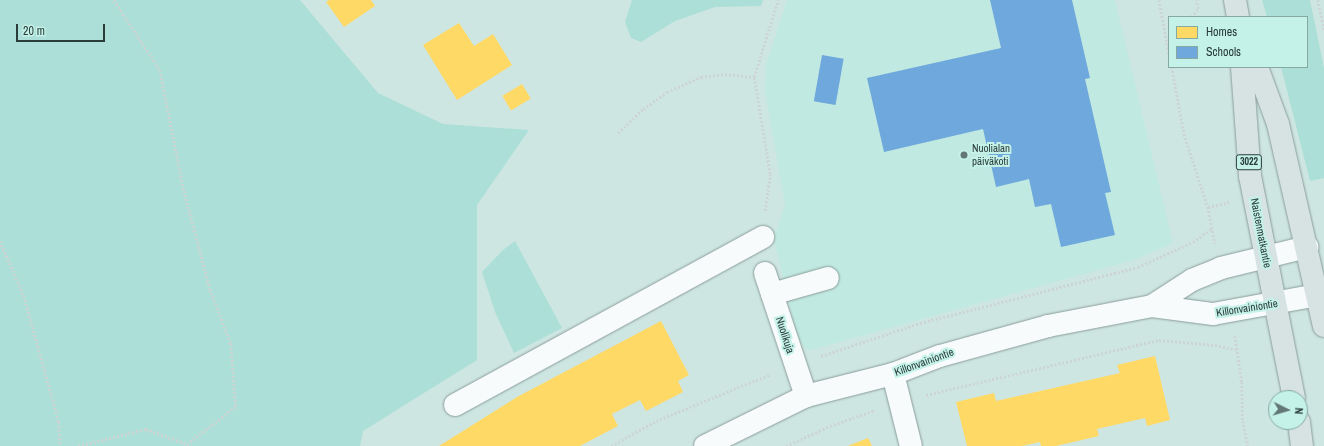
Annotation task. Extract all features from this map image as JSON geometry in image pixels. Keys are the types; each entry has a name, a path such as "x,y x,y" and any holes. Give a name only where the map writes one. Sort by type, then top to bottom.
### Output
{"main road":[{"name":"Naistenmatkantie","path":"1242,68 1250,176 1292,390"},
{"path":"1257,68 1278,124 1324,326"},
{"path":"1300,430 1302,446"}],"street":[{"path":"455,404 763,237"},
{"name":"Killonvainiontie","path":"1152,306 1192,280 1221,268 1265,256 1307,247"},
{"name":"Nuolikuja","path":"765,273 794,364 806,396"},
{"path":"772,294 828,278"},
{"name":"Killonvainiontie","path":"706,446 806,396 893,374 940,356 996,339 1048,326 1152,306 1213,314 1318,295"},
{"path":"893,374 898,402 911,446"}],"path":[{"path":"114,0 160,70 184,191 210,289 231,344 236,407 189,443"},
{"path":"763,237 770,174 754,77 778,0"},
{"path":"1159,0 1168,47"},
{"path":"1192,16 1198,8 1196,0"},
{"path":"1318,0 1324,29"},
{"path":"618,133 643,109 667,92 701,77 725,74 754,77"},
{"path":"611,446 656,421 794,364 920,323 1138,267 1193,242 1212,228"},
{"path":"0,241 24,296 59,422 60,446"},
{"path":"786,446 830,426 898,402 1159,340 1215,345 1238,350"},
{"path":"78,446 146,429 189,443 192,446"}],"shaded area":[{"path":"0,0 300,0 378,93 443,124 529,130 477,205 477,360 363,431 360,446 0,446"},
{"path":"632,0 763,0 761,6 715,7 675,21 641,42 631,38 625,22"},
{"name":"Nuolialan päiväkoti","path":"787,0 1115,0 1173,243 1134,260 807,351 796,333 774,239 785,205 765,91 766,65"},
{"path":"1262,0 1310,0 1324,68 1324,178 1310,181 1281,68 1308,68 1308,16 1267,16"},
{"path":"515,241 562,328 514,353 495,312 482,272 503,250"}],"building: Homes":[{"path":"329,0 371,0 375,6 344,27 326,2"},
{"path":"459,23 474,46 493,34 512,65 457,100 423,45"},
{"path":"522,84 531,99 511,110 502,96"},
{"path":"661,321 689,375 678,381 683,392 646,411 640,400 612,414 618,426 580,446 439,446 517,397"},
{"path":"1155,356 1170,420 1147,426 1145,418 1097,429 1099,436 1056,446 1041,446 1040,442 1022,446 967,446 956,402 994,393 996,401 1120,373 1117,365"},
{"path":"868,438 872,446 848,446"}],"building: Schools":[{"path":"990,0 1072,0 1090,78 1085,79 1111,192 1105,193 1115,235 1061,247 1051,204 1035,207 1029,179 996,187 983,129 884,152 867,78 1001,48"},
{"path":"822,55 844,59 836,105 814,101"}],"place":[{"name":"Nuolialan päiväkoti","path":"964,155"}]}
